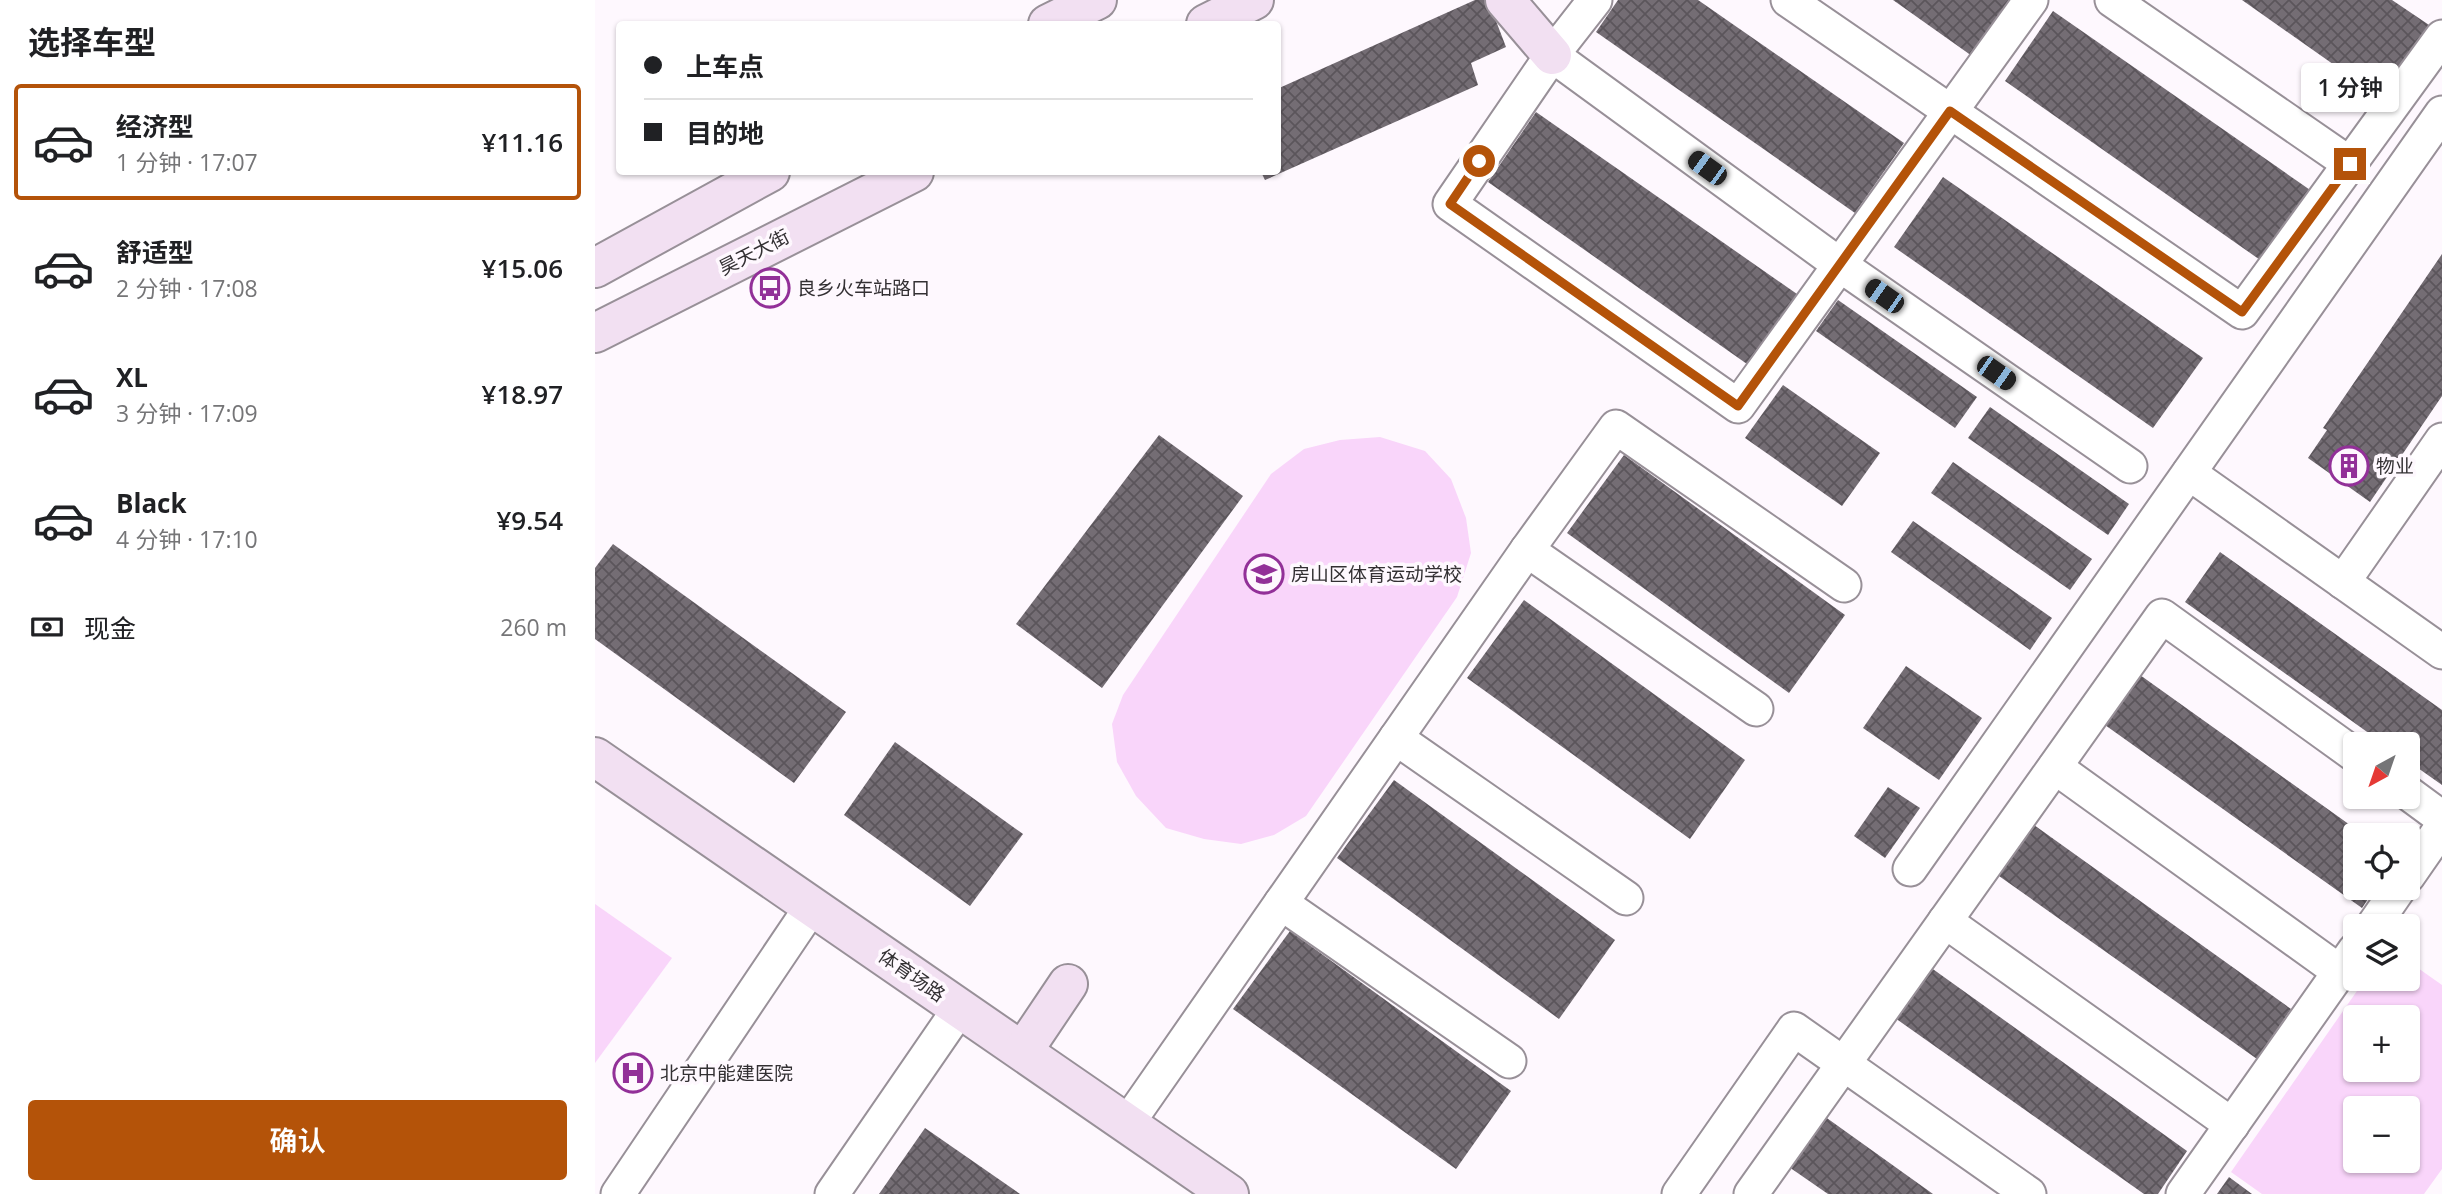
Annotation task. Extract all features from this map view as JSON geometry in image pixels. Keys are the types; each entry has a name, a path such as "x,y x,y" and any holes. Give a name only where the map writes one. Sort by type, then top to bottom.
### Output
{"street":[{"path":"1054,21 1097,0"},
{"path":"1212,21 1254,0"},
{"path":"1505,0 1552,55 1840,265 2130,466"},
{"path":"1595,0 1552,55 1450,204 1738,406 2031,0"},
{"path":"1789,0 2242,312 2442,37"},
{"path":"2112,0 2350,164"},
{"path":"1910,869 2442,113"},
{"path":"595,268 766,175"},
{"name":"昊天大街","path":"595,333 908,175"},
{"path":"1127,1124 1527,550 1616,428 1844,585"},
{"path":"2343,582 2442,440"},
{"path":"2189,472 2442,652"},
{"path":"1527,550 1756,709"},
{"path":"1751,1194 2162,617 2343,746"},
{"path":"1396,738 1626,898"},
{"name":"体育场路","path":"595,757 1229,1194"},
{"path":"2055,767 2343,958"},
{"path":"2420,802 2442,818"},
{"path":"2420,859 2442,827"},
{"path":"1281,903 1509,1061"},
{"path":"618,1194 812,906"},
{"path":"1945,921 2232,1125"},
{"path":"2183,1194 2343,968"},
{"path":"1023,1051 1068,984"},
{"path":"832,1194 960,1008"},
{"path":"1679,1194 1794,1029 2029,1194"}],"shaded area":[{"path":"1380,437 1425,451 1451,479 1466,518 1471,553 1457,597 1306,816 1274,835 1241,844 1204,839 1166,828 1136,796 1117,762 1112,724 1123,695 1271,474 1304,449 1340,440"},
{"path":"595,904 672,958 595,1063"},
{"path":"2420,969 2442,985 2442,1169 2424,1194 2262,1194 2231,1172 2343,1011 2343,1082 2420,1082 2420,1005 2347,1005 2357,991 2420,991"}],"building":[{"path":"1475,0 1488,0 1506,47 1471,63 1478,85 1281,173 1281,87"},
{"path":"1618,0 1698,0 1904,143 1855,213 1596,32"},
{"path":"1893,0 2012,0 1972,56"},
{"path":"2242,0 2392,0 2435,29 2384,100"},
{"path":"2053,11 2313,192 2263,262 2005,81"},
{"path":"1536,112 1797,294 1747,364 1488,182"},
{"path":"1262,175 1276,175 1265,180"},
{"path":"1943,177 2203,358 2153,428 1894,247"},
{"path":"2442,254 2442,396 2370,502 2308,458 2327,430 2323,428"},
{"path":"1838,300 1977,397 1955,428 1816,331"},
{"path":"1783,385 1880,453 1842,506 1745,438"},
{"path":"1990,407 2129,504 2108,535 1968,438"},
{"path":"1159,435 1243,496 1102,688 1016,624"},
{"path":"1624,455 1845,615 1789,693 1567,533"},
{"path":"1953,462 2092,559 2070,590 1931,493"},
{"path":"1913,521 2052,618 2030,650 1891,552"},
{"path":"613,544 846,712 794,783 595,639 595,568"},
{"path":"2220,552 2442,710 2442,785 2420,769 2420,732 2367,732 2185,602"},
{"path":"1524,600 1745,760 1690,839 1467,678"},
{"path":"1906,666 1982,718 1939,780 1863,728"},
{"path":"2140,675 2347,823 2343,823 2343,894 2105,725"},
{"path":"895,742 1023,834 970,906 844,815"},
{"path":"1394,780 1615,940 1559,1019 1337,858"},
{"path":"1888,787 1920,808 1885,858 1854,836"},
{"path":"2034,825 2291,1009 2257,1059 1999,876"},
{"path":"2351,900 2367,900 2362,908"},
{"path":"1290,931 1511,1091 1456,1169 1233,1009"},
{"path":"1930,967 2187,1151 2158,1194 2144,1194 1895,1018"},
{"path":"1824,1116 1933,1194 1828,1194 1789,1167"},
{"path":"925,1128 1020,1194 879,1194"},
{"path":"2229,1177 2252,1194 2217,1194"}],"place":[{"name":"良乡火车站路口","path":"770,288"},
{"name":"物业","path":"2349,466"},
{"name":"房山区体育运动学校","path":"1264,574"},
{"name":"北京中能建医院","path":"633,1073"}],"route":[{"path":"1479,161 1450,204 1738,406 1950,111 2242,312 2350,164"}]}
